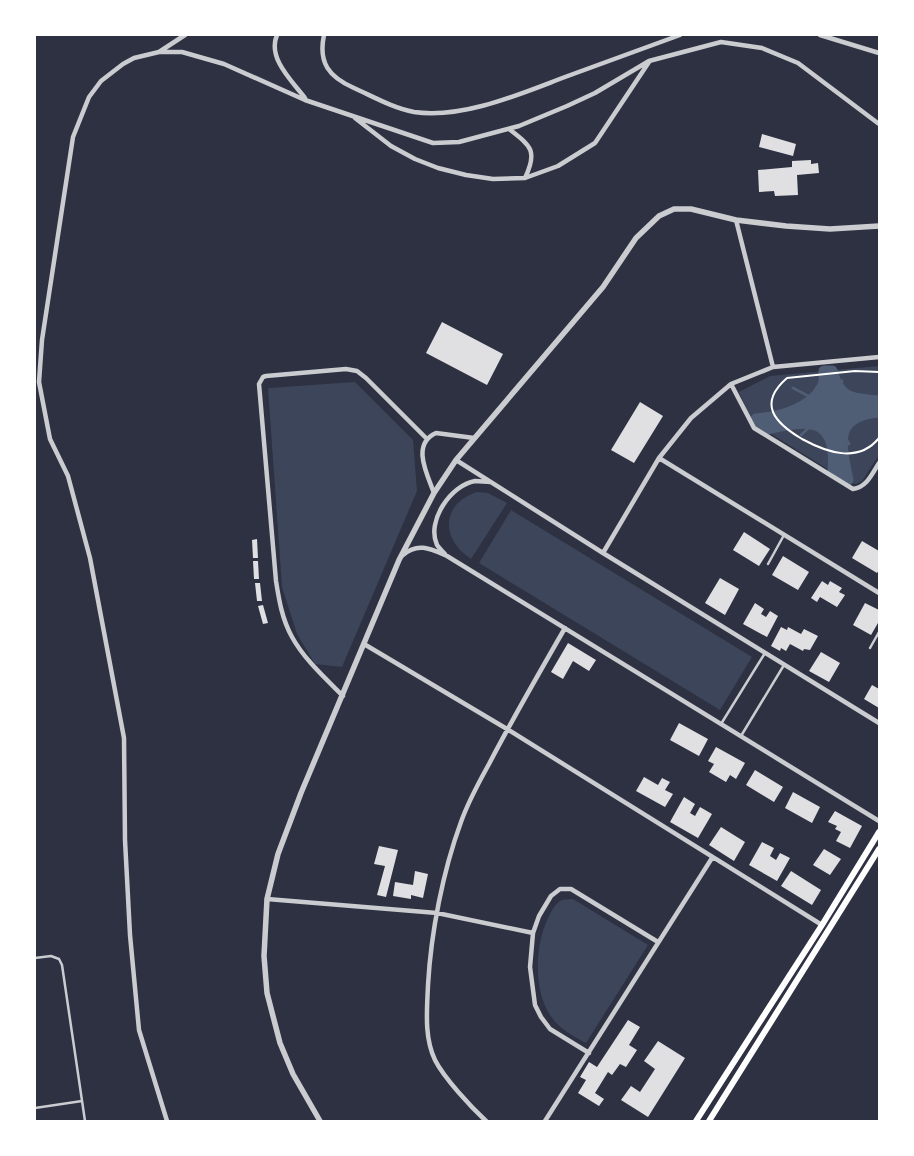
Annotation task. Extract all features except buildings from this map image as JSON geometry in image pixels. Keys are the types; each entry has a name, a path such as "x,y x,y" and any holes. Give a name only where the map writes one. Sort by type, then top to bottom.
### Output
{"main road":[{"path":"696,1121 822,925 879,832"},
{"path":"708,1121 879,849"}],"street":[{"path":"159,52 185,35"},
{"path":"277,35 273,49 278,60 305,100"},
{"path":"324,35 321,49 324,63 333,75 349,86 398,108 416,112 438,112 475,108 505,100 680,35"},
{"path":"820,35 879,53"},
{"path":"167,1121 138,1030 128,888 124,738 90,558 68,476 50,439 40,382 42,340 72,137 89,97 101,81 134,58 159,52 182,52 248,73 305,100 350,114 413,138 433,143 459,142 510,129 568,106 595,93 650,61 721,42 762,48 798,63 879,124"},
{"path":"350,114 391,146 415,159 438,168 494,179 525,178 558,166 595,143 650,61"},
{"path":"510,129 527,144 532,155 532,164 525,178"},
{"path":"320,1121 293,1074 280,1043 267,993 264,956 267,900 273,870 287,828 399,560 434,492 474,438 603,286 636,238 659,216 674,210 691,209 736,220 786,226 830,229 879,226"},
{"path":"736,220 773,367"},
{"path":"603,553 659,458 691,418 731,384 773,367 879,356"},
{"path":"342,696 318,671 292,638 285,624 279,604 259,384 263,377 266,376 346,369 357,371 427,438"},
{"path":"731,384 754,428 853,489 860,488 865,484 879,463"},
{"path":"434,492 422,457 422,446 427,438 442,433 474,438"},
{"path":"659,458 879,593"},
{"path":"456,460 764,653 879,722"},
{"path":"447,556 437,545 434,531 442,507 450,495 462,486 475,481 492,482"},
{"path":"399,560 404,553 413,548 426,547 447,556 879,821"},
{"path":"486,1121 471,1106 435,1061 429,1042 427,1020 429,960 437,913 461,820 507,729 565,628"},
{"path":"364,644 507,729 822,925"},
{"path":"545,1121 712,858"},
{"path":"589,1053 550,1029 535,1005 530,967 533,933 539,916 551,896 560,889 571,889 658,942"},
{"path":"267,900 437,913 533,933"}],"lane":[{"path":"768,564 784,535"},
{"path":"870,648 879,632"},
{"path":"721,724 764,653"},
{"path":"741,736 784,665"},
{"path":"35,958 51,956 59,959 62,965 85,1121"},
{"path":"35,1108 82,1101"}],"path":[{"path":"879,372 834,373 788,378 781,383 772,400 771,408 782,426 812,444 833,452 845,454 858,452 867,448 879,438"}],"shaded area":[{"path":"879,366 879,455 862,481 856,484 850,483 752,422 739,392 770,376"},
{"path":"824,371 832,371 839,387 849,396 879,401 879,412 853,419 843,434 843,455 848,480 833,471 833,453 830,440 825,431 816,425 806,423 794,424 764,430 756,419 784,414 810,401 817,395 823,385"},
{"path":"355,382 413,440 417,491 342,667 315,664 297,634 282,587 268,388"},
{"path":"477,492 488,493 507,503 471,559 454,542 450,533 449,523 451,513 456,505"},
{"path":"511,510 752,657 720,710 479,563"},
{"path":"565,899 573,899 648,945 586,1043 566,1032 550,1015 544,1004 538,980 540,941 548,918 557,903"}],"waterway":[{"path":"879,401 849,396 839,388 832,371 824,371 823,385 817,395 810,401 784,414 756,419 764,430 794,424 806,423 816,425 825,431 830,440 833,453 833,471 848,480 843,455 843,434 853,419 879,412"},
{"path":"839,392 842,381"},
{"path":"793,388 814,399"},
{"path":"866,400 875,398"},
{"path":"801,435 815,422"},
{"path":"842,432 849,444"}]}
